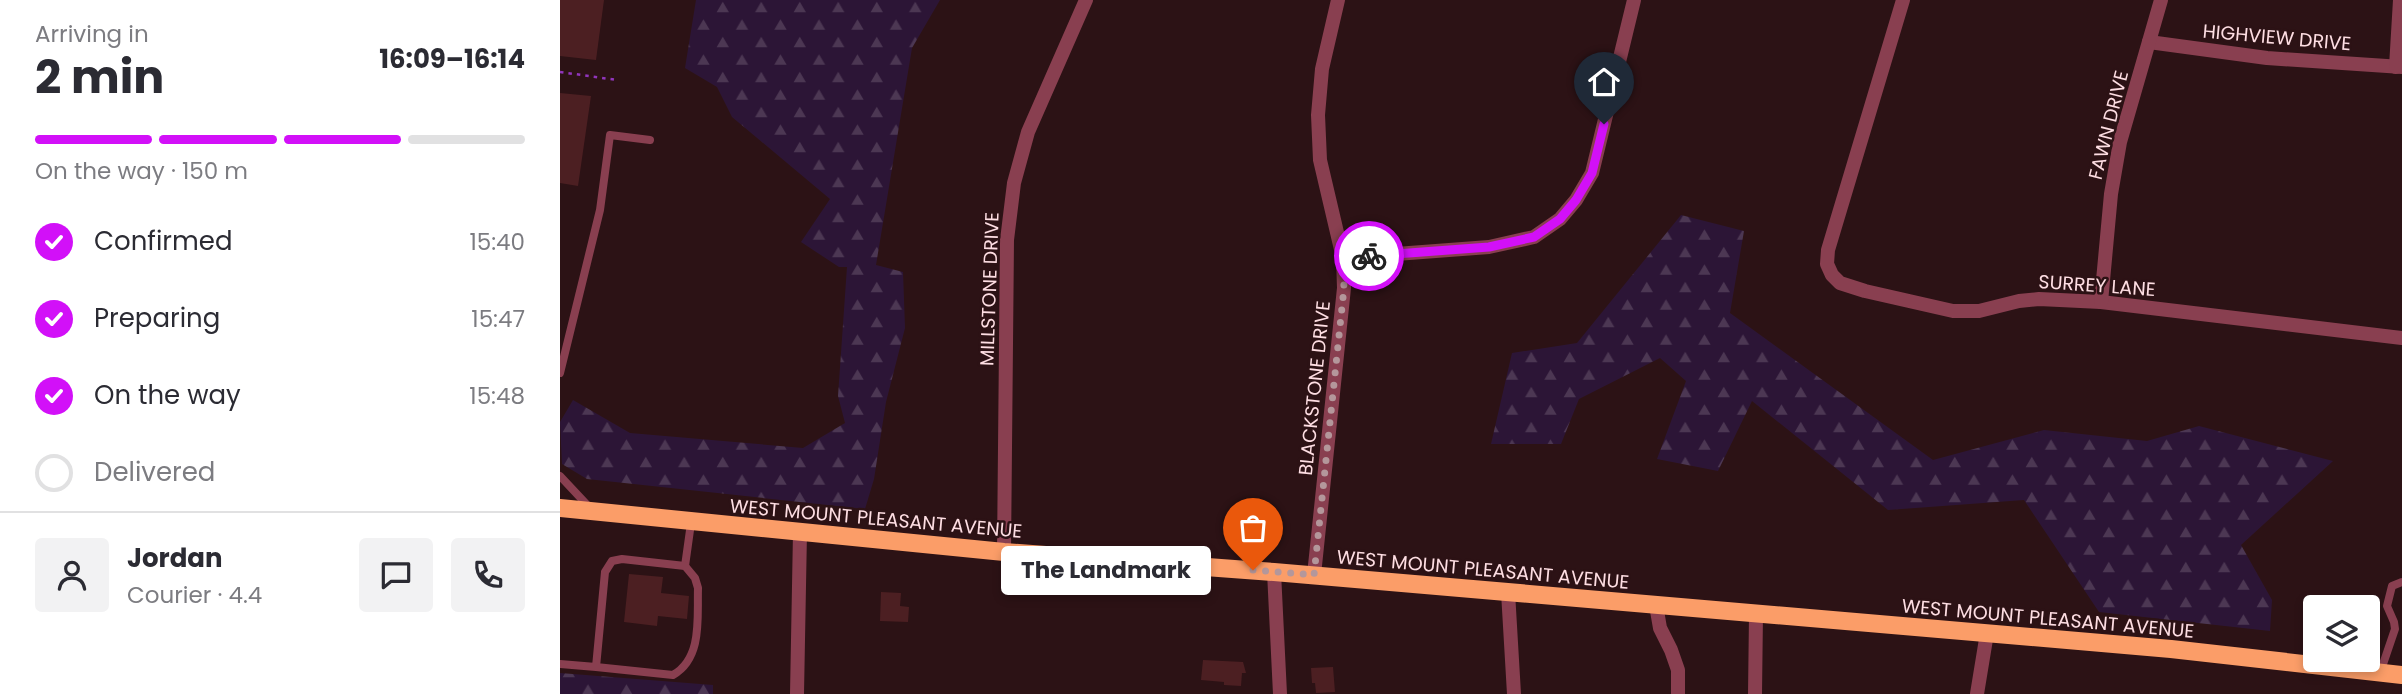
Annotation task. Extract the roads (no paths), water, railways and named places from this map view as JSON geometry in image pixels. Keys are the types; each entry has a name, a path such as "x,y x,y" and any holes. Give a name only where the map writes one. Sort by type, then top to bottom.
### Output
{"main road":[{"name":"WEST MOUNT PLEASANT AVENUE","path":"560,508 1004,552 1314,575 2171,649 2402,675"}],"street":[{"name":"MILLSTONE DRIVE","path":"1004,552 1007,240 1014,183 1028,131 1086,0"},
{"name":"BLACKSTONE DRIVE","path":"1314,575 1344,288 1343,258 1320,160 1318,115 1322,69 1338,0"},
{"path":"1343,258 1489,247 1534,237 1560,219 1576,200 1592,173 1634,0"},
{"name":"SURREY LANE","path":"1903,0 1828,250 1827,264 1840,283 1865,292 1953,311 1979,311 2039,299 2101,302 2402,338"},
{"name":"FAWN DRIVE","path":"2101,302 2111,194 2120,142 2161,0"},
{"path":"2399,67 2400,0"},
{"name":"HIGHVIEW DRIVE","path":"2149,43 2267,58 2399,67"},
{"path":"797,694 800,532"},
{"path":"1274,572 1280,694"},
{"path":"1508,592 1514,694"},
{"path":"1656,605 1660,628 1678,670 1678,694"},
{"path":"1755,694 1756,614"},
{"path":"1977,694 1987,633"}],"lane":[{"path":"560,373 600,210 610,135 650,140"},
{"path":"560,476 595,513"},
{"path":"685,566 691,523"},
{"path":"560,664 673,674 682,670 693,651 698,588 695,578 685,566 622,559 616,559 608,565 596,667"},
{"path":"2380,673 2398,623 2388,606 2392,586 2402,582"}],"place":[{"name":"The Landmark","path":"1253,570"}]}
